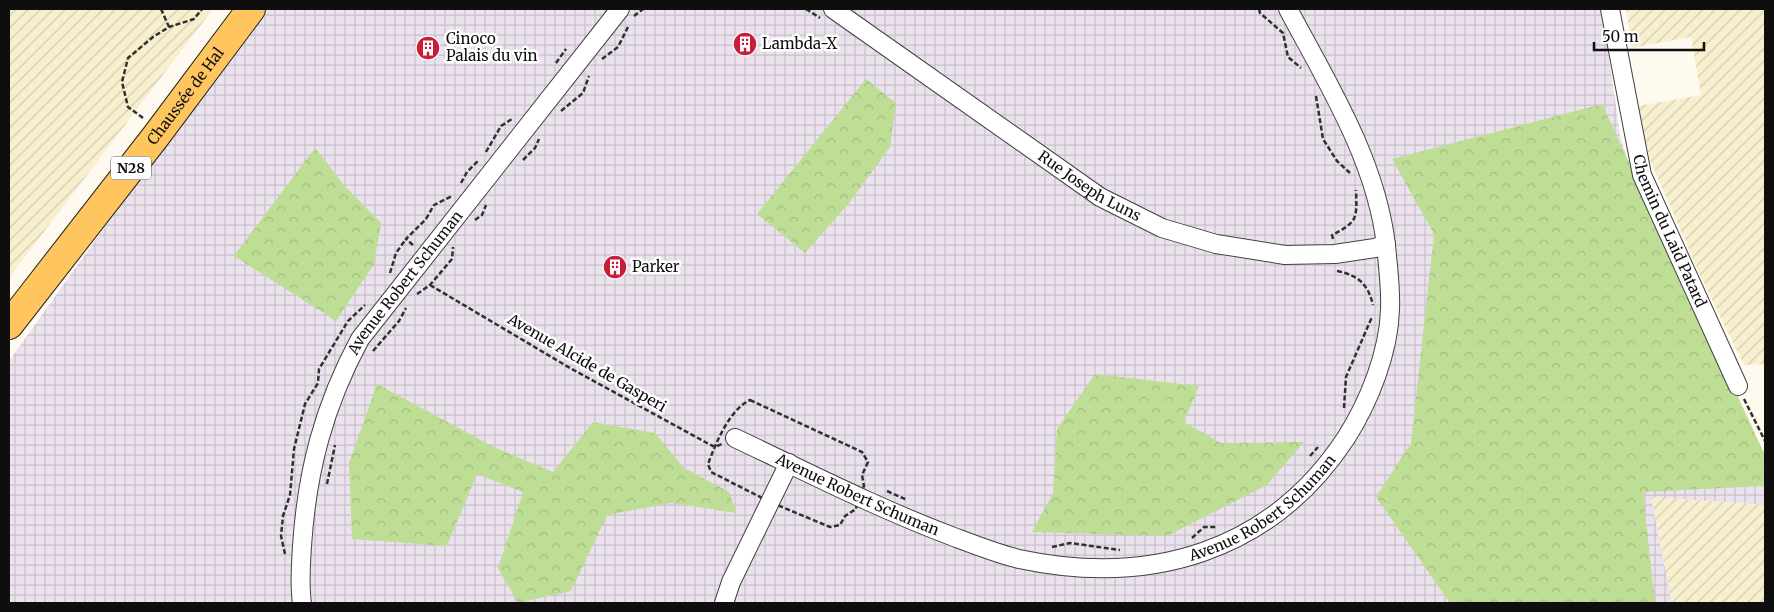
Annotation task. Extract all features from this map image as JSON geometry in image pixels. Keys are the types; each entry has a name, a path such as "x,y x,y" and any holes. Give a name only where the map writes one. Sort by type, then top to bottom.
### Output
{"main road":[{"name":"Chaussée de Hal","path":"9,325 159,132 251,9"}],"street":[{"name":"Avenue Robert Schuman","path":"735,438 909,520 1019,559 1075,566 1124,568 1168,563 1231,542 1283,510 1319,476 1362,413 1374,380 1390,310 1386,244 1372,186 1355,136 1288,9"},
{"name":"Chemin du Laid Patard","path":"1610,9 1642,175 1738,386"},
{"name":"Avenue Robert Schuman","path":"302,603 300,588 304,512 320,429 339,377 360,339 626,13"},
{"name":"Rue Joseph Luns","path":"827,14 1100,196 1162,228 1226,246 1334,265 1386,244"},
{"path":"724,603 731,582 789,463"}],"path":[{"path":"161,9 169,27"},
{"path":"159,132 128,106 122,82 128,58 153,37 169,27 194,20 202,9"},
{"path":"626,13 643,9"},
{"path":"806,9 827,14"},
{"path":"1259,9 1260,13 1283,34 1288,58 1306,74"},
{"path":"598,62 618,47 629,24"},
{"path":"556,115 583,93 591,67"},
{"path":"1315,95 1323,139 1337,161 1350,172 1356,190 1357,211 1350,226 1332,235 1334,265 1361,279 1370,291 1375,312 1346,377 1344,416"},
{"path":"516,165 527,157 539,139"},
{"path":"469,224 482,215 488,199"},
{"path":"412,297 430,285 452,259 453,243"},
{"name":"Avenue Alcide de Gasperi","path":"430,285 570,368 715,447 735,438"},
{"path":"373,352 399,321 408,305"},
{"path":"1738,386 1765,440"},
{"path":"326,487 336,442"},
{"path":"1309,460 1312,451 1319,445"},
{"path":"864,486 872,488"},
{"path":"880,489 897,493 914,503"},
{"path":"1188,541 1204,527 1218,527"},
{"path":"1043,548 1070,543 1127,551"}],"shaded area":[{"path":"9,9 213,9 9,278"},
{"path":"266,9 1602,9 1620,135 1634,183 1765,472 1765,505 1651,497 1672,603 9,603 9,361 214,74"},
{"path":"1626,9 1765,9 1765,364 1744,365 1701,277 1650,160 1638,106 1701,95 1691,37 1632,48"},
{"path":"1651,497 1765,505 1765,603 1672,603"}],"green space":[{"path":"866,79 896,103 890,147 850,202 805,253 757,214"},
{"path":"1602,104 1765,455 1765,486 1643,492 1655,603 1450,603 1376,497 1411,443 1434,234 1392,159"},
{"path":"315,148 343,184 381,223 374,264 336,321 234,256"},
{"path":"1095,374 1199,386 1184,422 1221,443 1304,442 1267,485 1167,536 1032,532 1053,493 1057,429"},
{"path":"377,384 494,447 553,472 593,422 655,433 684,468 729,492 737,513 671,503 607,515 571,591 518,603 498,568 523,492 477,474 447,546 352,539 349,463"}],"place":[{"name":"Lambda-X","path":"745,44"},
{"name":"Cinoco Palais du vin","path":"428,48"},
{"name":"Parker","path":"615,267"}]}
